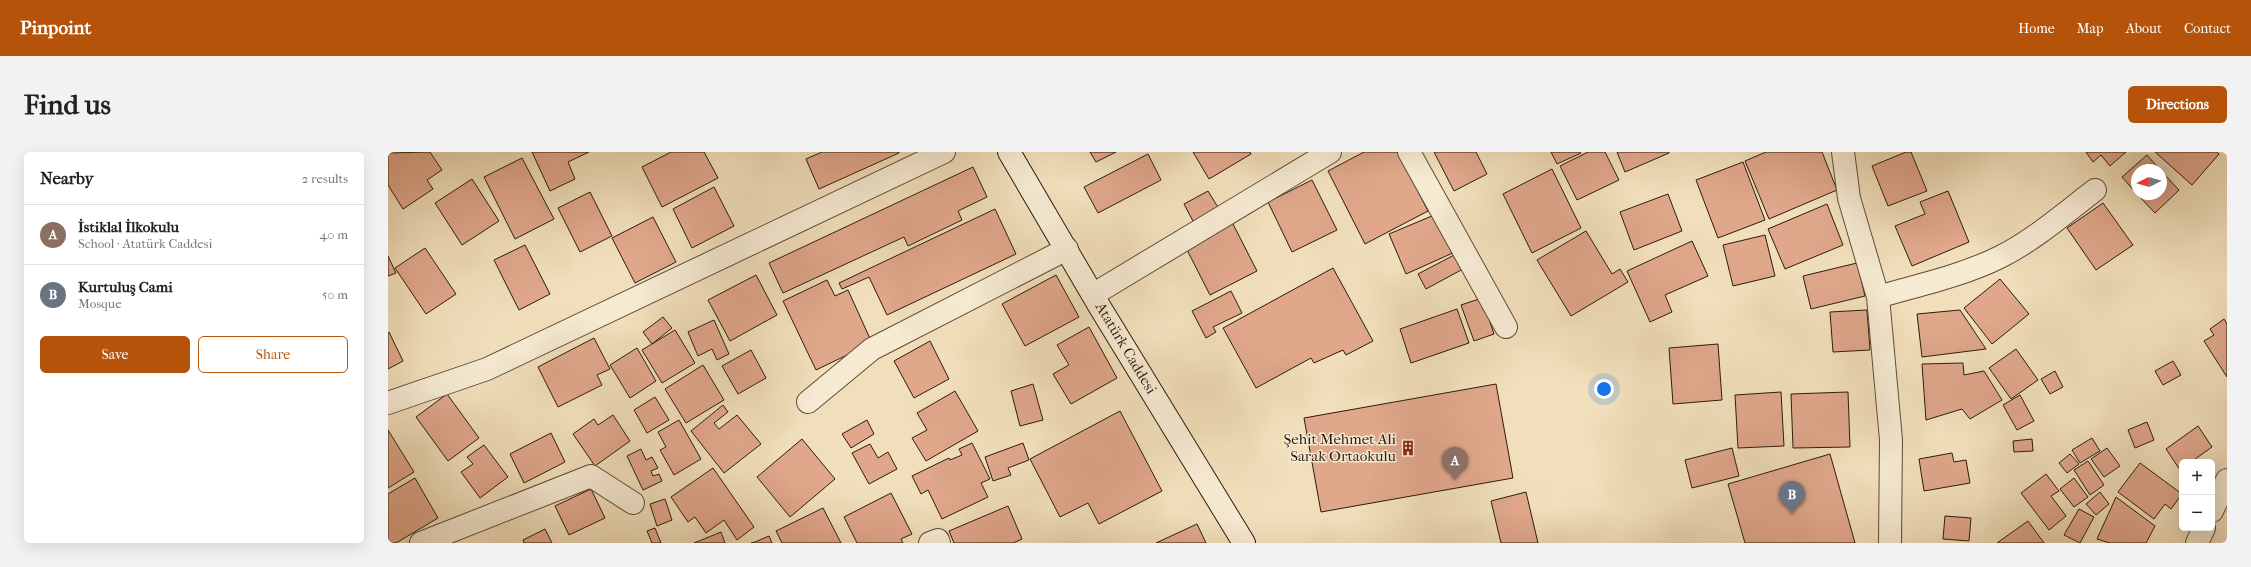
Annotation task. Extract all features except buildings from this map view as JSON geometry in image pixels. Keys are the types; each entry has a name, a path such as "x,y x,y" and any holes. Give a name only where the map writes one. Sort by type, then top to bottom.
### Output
{"street":[{"path":"388,403 487,369 944,152"},
{"name":"Atatürk Caddesi","path":"1009,152 1244,543"},
{"path":"1094,294 1330,152"},
{"path":"1409,152 1506,327"},
{"path":"1843,152 1849,198 1878,297 1891,440 1890,543"},
{"path":"1878,297 1967,271 2001,257 2045,228 2095,190"},
{"path":"808,402 872,349 1067,249"},
{"path":"421,543 590,476 633,503"},
{"path":"2215,505 2227,480"},
{"path":"2197,543 2203,531"},
{"path":"930,543 938,540 940,543"}],"place":[{"name":"Şehit Mehmet Ali Sarak Ortaokulu","path":"1408,448"},
{"name":"İstiklal İlkokulu","path":"1455,480"},
{"name":"Kurtuluş Cami","path":"1792,514"}]}
